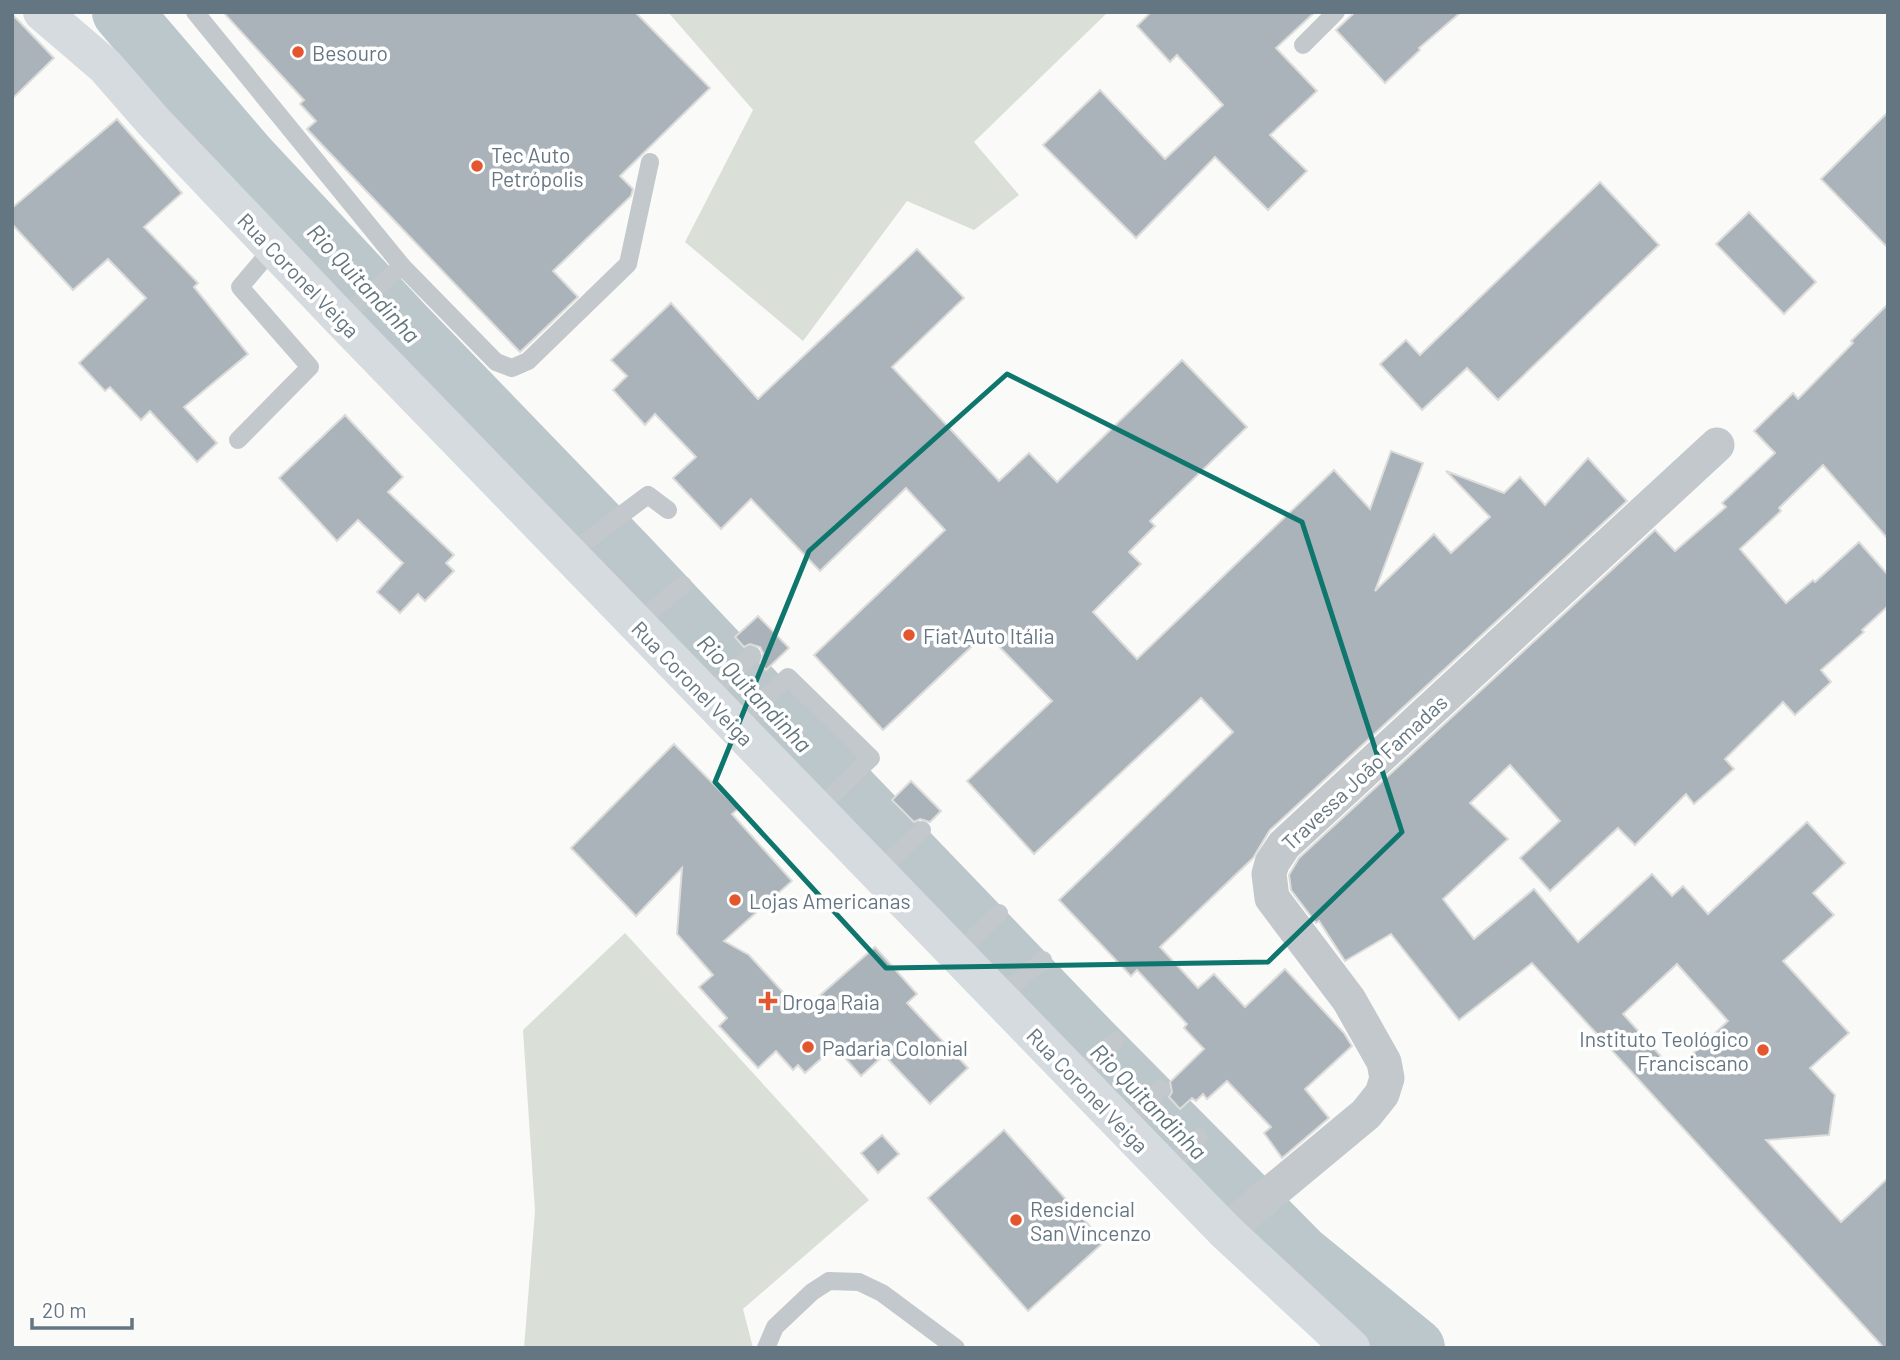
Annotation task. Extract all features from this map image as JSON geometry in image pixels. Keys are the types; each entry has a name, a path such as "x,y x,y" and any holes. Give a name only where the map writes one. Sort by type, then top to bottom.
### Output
{"main road":[{"name":"Rua Coronel Veiga","path":"42,12 105,66 341,319 580,546 824,802 878,873 956,955 1007,991 1131,1117 1173,1164 1225,1231 1351,1348"}],"street":[{"name":"Travessa João Famadas","path":"1225,1231 1366,1114 1382,1094 1387,1078 1384,1062 1376,1045 1349,1000 1272,898 1269,874 1272,863 1284,845 1717,445"}],"lane":[{"path":"195,12 402,266 496,362 512,368 528,361 628,264 650,162"},
{"path":"1303,45 1336,12"},
{"path":"238,440 310,367 240,287 273,248"},
{"path":"341,319 402,266"},
{"path":"580,546 648,495 668,510"},
{"path":"647,615 682,585"},
{"path":"717,687 752,655"},
{"path":"744,717 788,677 871,758 824,802"},
{"path":"878,873 922,830"},
{"path":"956,955 999,913"},
{"path":"1007,991 1043,960"},
{"path":"1083,1068 1115,1041"},
{"path":"1131,1117 1161,1089"},
{"path":"1173,1164 1199,1137"},
{"path":"766,1348 775,1326 812,1292 829,1281 859,1282 882,1293 956,1348"}],"highlighted area":[{"path":"1007,374 1302,522 1402,832 1268,962 886,968 715,782 809,551"}],"shaded area":[{"path":"668,12 1108,12 974,142 1019,195 974,230 907,201 803,341 685,242 753,110"},
{"path":"625,933 869,1200 743,1309 753,1348 524,1348 535,1211 523,1030"}],"building":[{"name":"Tec Auto Petrópolis","path":"223,12 635,12 710,88 620,176 633,189 631,196 553,271 578,297 520,352 307,129 316,121 300,104 304,100"},
{"path":"1151,12 1315,12 1276,48 1317,91 1270,135 1307,171 1268,210 1215,157 1136,238 1043,145 1100,90 1165,159 1223,105 1177,55 1170,62 1137,26"},
{"path":"1355,12 1461,12 1419,48 1420,50 1385,83 1336,30"},
{"path":"12,14 54,58 12,99"},
{"path":"1888,112 1888,248 1821,179"},
{"path":"117,119 182,193 144,227 198,283 194,287 248,354 184,407 217,443 197,462 150,411 141,420 110,387 105,391 79,363 146,298 108,259 73,290 12,224 12,208"},
{"path":"1600,182 1659,245 1498,400 1467,368 1422,410 1380,364 1406,340 1420,355"},
{"path":"1749,212 1816,282 1784,314 1716,244"},
{"path":"917,249 964,298 892,367 999,481 1029,453 1057,482 1182,360 1247,427 1150,521 1155,526 1129,552 1141,564 1093,612 1137,659 1334,470 1370,509 1391,451 1423,463 1375,591 1434,534 1451,553 1490,517 1446,471 1504,493 1520,477 1545,505 1588,458 1627,501 1270,830 1253,858 1160,947 1198,988 1214,974 1245,1007 1285,969 1344,1033 1352,1046 1305,1089 1329,1118 1282,1158 1264,1133 1271,1127 1227,1081 1207,1099 1203,1094 1196,1101 1192,1098 1180,1109 1169,1097 1172,1092 1170,1082 1204,1049 1184,1028 1187,1024 1137,970 1131,976 1059,900 1233,732 1201,698 1034,854 967,781 1052,701 986,633 883,730 814,655 945,530 906,488 820,571 751,499 721,529 673,478 696,457 655,414 645,425 613,390 627,376 611,360 671,303 758,399"},
{"path":"1888,304 1888,539 1823,465 1779,508 1781,511 1740,549 1786,603 1813,580 1815,582 1859,542 1888,575 1888,606 1862,630 1864,632 1821,670 1831,682 1795,715 1783,702 1725,759 1734,769 1694,804 1686,794 1635,845 1618,828 1550,891 1520,858 1560,821 1510,765 1470,803 1508,839 1443,899 1474,939 1534,889 1578,942 1652,874 1672,896 1683,886 1708,914 1807,822 1845,863 1813,893 1834,915 1783,961 1849,1033 1810,1068 1835,1095 1829,1135 1766,1140 1841,1222 1888,1178 1888,1348 1884,1348 1532,963 1459,1020 1391,934 1345,961 1319,921 1316,923 1291,890 1289,875 1299,858 1655,530 1675,551 1726,507 1722,503 1775,453 1754,431 1793,393 1798,399 1853,343 1851,341","holes":["1677,964 1728,1021 1674,1071 1623,1014"]},
{"path":"345,415 403,477 388,492 454,555 446,563 454,571 425,601 418,594 400,613 377,592 403,563 358,520 337,541 279,478"},
{"path":"758,616 789,648 766,670 760,663 763,653 760,647 750,644 744,647 735,637"},
{"path":"674,744 738,809 732,814 792,881 724,941 749,955 801,1012 875,947 917,994 907,1003 968,1068 930,1104 884,1055 861,1076 838,1050 836,1053 832,1049 805,1073 798,1065 793,1070 776,1051 758,1068 719,1026 727,1018 699,987 713,975 677,934 682,868 636,916 571,848"},
{"path":"911,781 941,811 930,822 920,819 914,822 892,800"},
{"name":"Residencial San Vincenzo","path":"1004,1130 1104,1242 1028,1311 928,1198"},
{"path":"882,1135 899,1154 878,1173 861,1153"}],"waterway":[{"name":"Rio Quitandinha","path":"122,12 248,159 405,327 1089,1041 1301,1255 1415,1348"}],"place":[{"name":"Besouro","path":"298,52"},
{"name":"Tec Auto Petrópolis","path":"477,166"},
{"name":"Fiat Auto Itália","path":"909,635"},
{"name":"Lojas Americanas","path":"735,900"},
{"name":"Droga Raia","path":"768,1001"},
{"name":"Padaria Colonial","path":"808,1047"},
{"name":"Instituto Teológico Franciscano","path":"1763,1050"},
{"name":"Residencial San Vincenzo","path":"1016,1220"}]}
